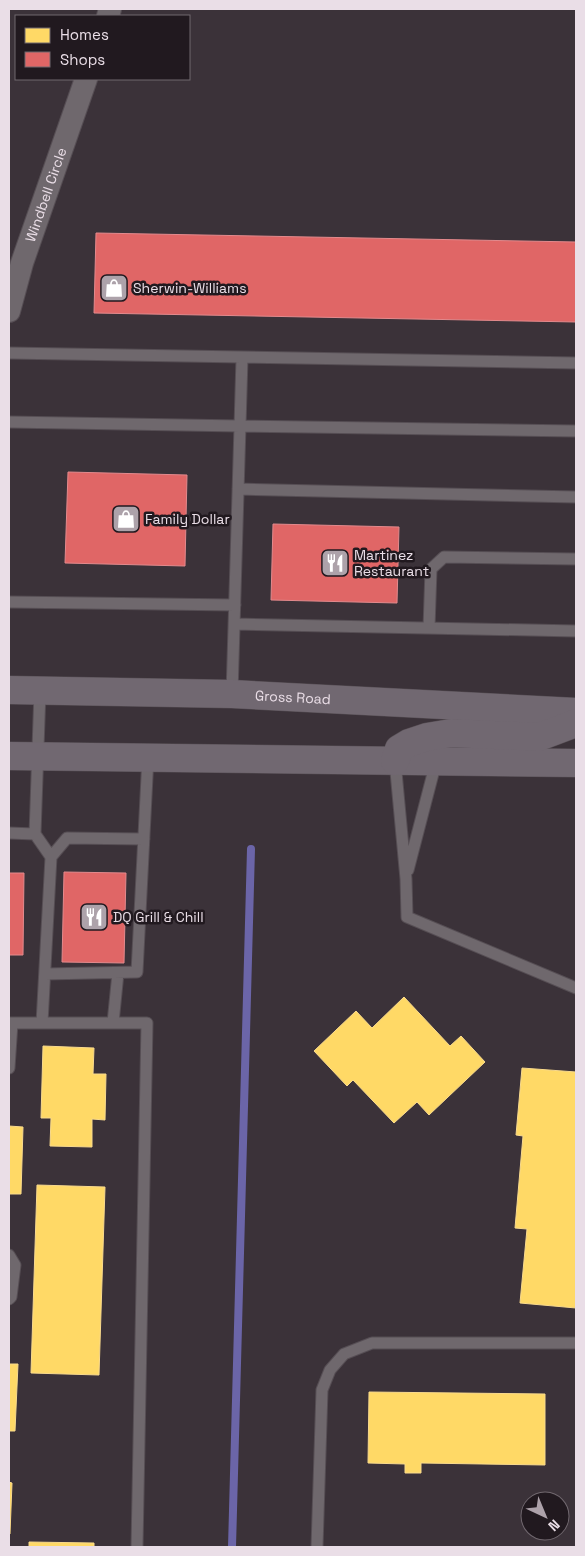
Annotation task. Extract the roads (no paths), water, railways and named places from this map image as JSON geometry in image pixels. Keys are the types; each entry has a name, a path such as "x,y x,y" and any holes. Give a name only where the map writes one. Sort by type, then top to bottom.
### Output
{"main road":[{"name":"Gross Road","path":"9,690 232,694 576,712"},
{"path":"395,760 399,750 409,743 427,736 451,733 539,737 576,723"},
{"path":"9,756 576,763"}],"street":[{"name":"Windbell Circle","path":"9,312 22,263 86,80"}],"lane":[{"path":"9,353 576,363"},
{"path":"232,694 242,358"},
{"path":"9,422 576,431"},
{"path":"238,489 576,497"},
{"path":"429,628 431,569 444,557 576,559"},
{"path":"9,602 235,605"},
{"path":"234,624 576,631"},
{"path":"40,691 36,834 51,857 42,1023"},
{"path":"45,974 137,972 148,757"},
{"path":"395,760 406,879 407,917 576,988"},
{"path":"406,879 436,761"},
{"path":"9,834 36,834"},
{"path":"51,857 67,838 144,839"},
{"path":"113,1023 118,973"},
{"path":"9,1068 10,1023 147,1023 137,1547"},
{"path":"9,1254 15,1265 11,1297 9,1299"},
{"path":"317,1547 322,1390 330,1370 344,1354 372,1343 576,1343"}],"waterway":[{"path":"232,1547 251,849"}],"place":[{"name":"Sherwin-Williams","path":"114,288"},
{"name":"Family Dollar","path":"126,519"},
{"name":"Martinez Restaurant","path":"335,563"},
{"name":"DQ Grill & Chill","path":"94,917"}]}
